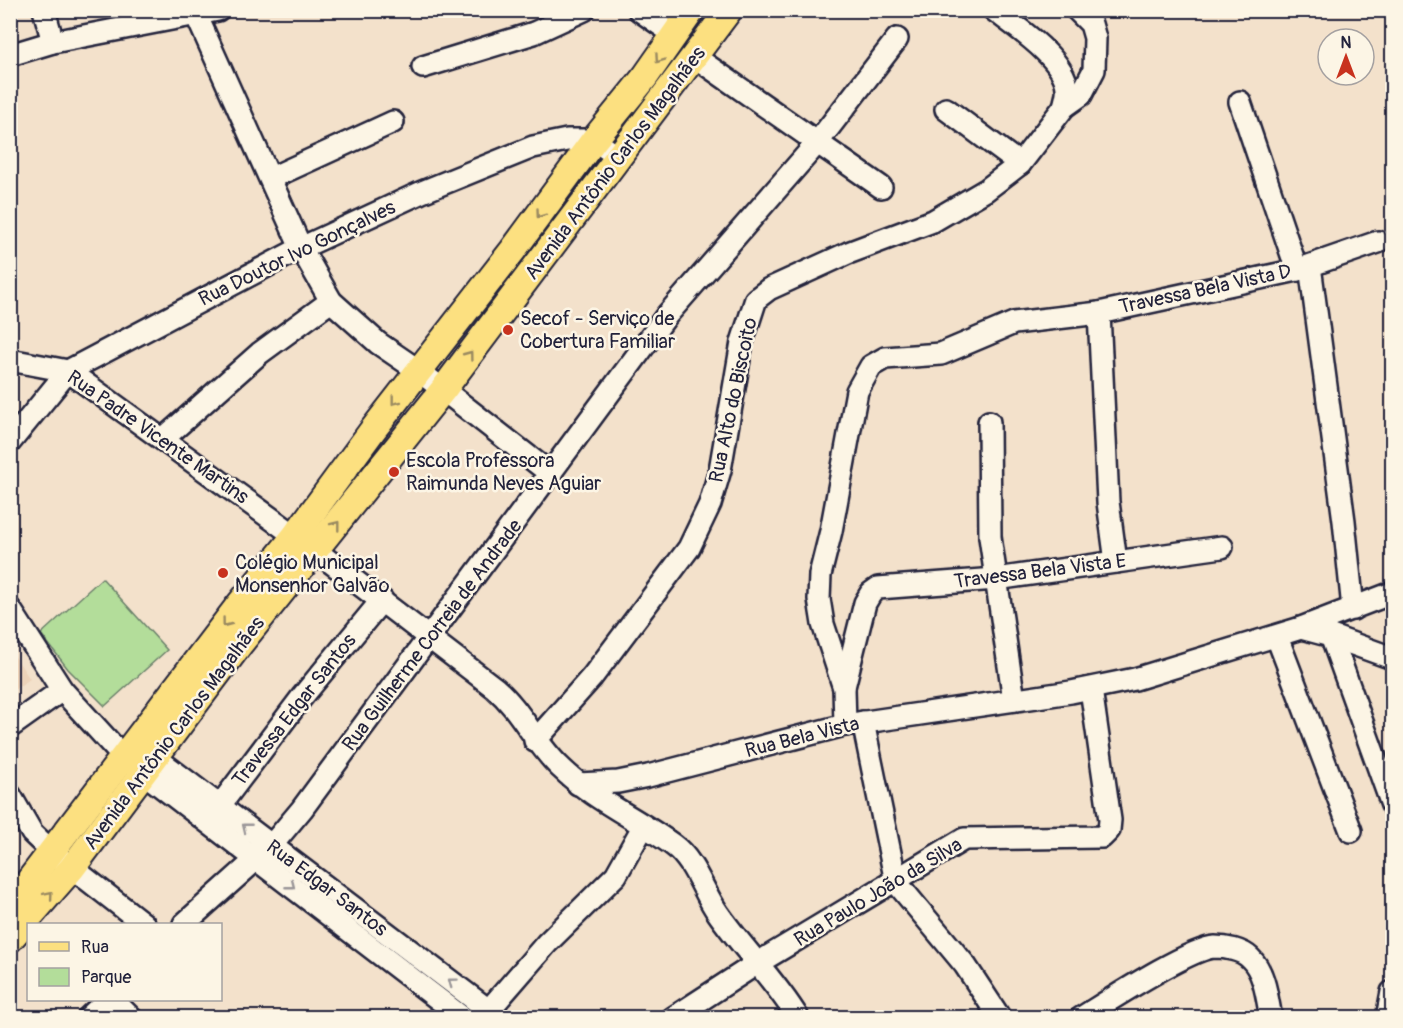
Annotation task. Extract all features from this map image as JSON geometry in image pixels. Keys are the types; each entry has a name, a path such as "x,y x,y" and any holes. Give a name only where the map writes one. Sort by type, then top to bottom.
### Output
{"main road":[{"name":"Avenida Antônio Carlos Magalhães","path":"305,543 419,371 513,250 692,10"},
{"name":"Avenida Antônio Carlos Magalhães","path":"18,924 62,860 140,758 236,609 305,543 443,390 729,10"}],"street":[{"path":"44,10 54,42"},
{"path":"10,55 54,42 218,10"},
{"path":"423,67 534,33 584,10"},
{"path":"639,10 675,35"},
{"path":"994,10 1031,38 1059,68 1067,89 1064,107"},
{"name":"Rua Alto do Biscoito","path":"535,741 592,677 689,548 710,504 720,470 742,342 756,299 769,289 848,253 933,221 986,190 1020,164 1064,107 1081,95 1094,70 1096,56 1091,24 1077,10"},
{"path":"195,13 301,248 331,301 378,343 419,371 551,474"},
{"name":"Rua Guilherme Correia de Andrade","path":"185,923 263,852 309,800 667,315 817,143 897,39"},
{"path":"695,57 880,187"},
{"path":"1240,102 1303,268 1344,521 1353,609"},
{"path":"946,108 1020,164"},
{"path":"270,178 393,122"},
{"path":"594,140 617,156"},
{"name":"Rua Doutor Ivo Gonçalves","path":"10,442 68,371 301,248 515,152 550,142 594,140"},
{"name":"Travessa Bela Vista D","path":"1116,562 1108,502 1099,313 1303,268 1378,242"},
{"path":"163,439 260,353 331,301"},
{"path":"1000,1017 965,965 896,882 844,688 823,624 819,598 820,574 831,531 847,436 861,379 878,360 894,356 941,354 999,328 1023,321 1099,313"},
{"name":"Rua Padre Vicente Martins","path":"10,360 68,371 305,543"},
{"path":"989,422 989,514 1014,700"},
{"path":"305,543 510,700 535,741 578,784 675,846 687,861 718,913 756,964 785,997 798,1017"},
{"name":"Travessa Bela Vista E","path":"844,688 865,603 871,593 887,587 996,579 1222,547"},
{"name":"Rua Bela Vista","path":"578,784 618,782 648,776 854,724 1091,689 1135,679 1277,637 1392,593"},
{"name":"Travessa Edgar Santos","path":"214,813 302,697 382,600"},
{"name":"Rua Edgar Santos","path":"10,609 62,690 140,758 263,852 462,1017"},
{"path":"1301,628 1392,658"},
{"path":"1331,636 1392,805"},
{"path":"1277,637 1351,831"},
{"name":"Rua Paulo João da Silva","path":"679,1016 756,964 896,882 964,839 1102,837 1109,830 1110,820 1091,689"},
{"path":"10,727 62,690"},
{"path":"10,795 27,826 62,860 143,923"},
{"path":"490,1015 547,943 616,875 643,827"},
{"name":"Rua Edgar Santos","path":"263,852 490,1015"},
{"path":"1081,1017 1154,974 1213,947 1240,951 1249,957 1259,969 1271,1017"},
{"path":"1387,1017 1392,992"},
{"path":"88,1017 105,1001"},
{"path":"115,1001 131,1017"}],"shaded area":[{"path":"11,651 30,679 10,692"}],"green space":[{"path":"102,578 167,650 105,706 68,669 41,634"}],"place":[{"name":"Secof - Serviço de Cobertura Familiar","path":"508,330"},
{"name":"Escola Professora Raimunda Neves Aguiar","path":"394,472"},
{"name":"Colégio Municipal Monsenhor Galvão","path":"223,573"}]}
